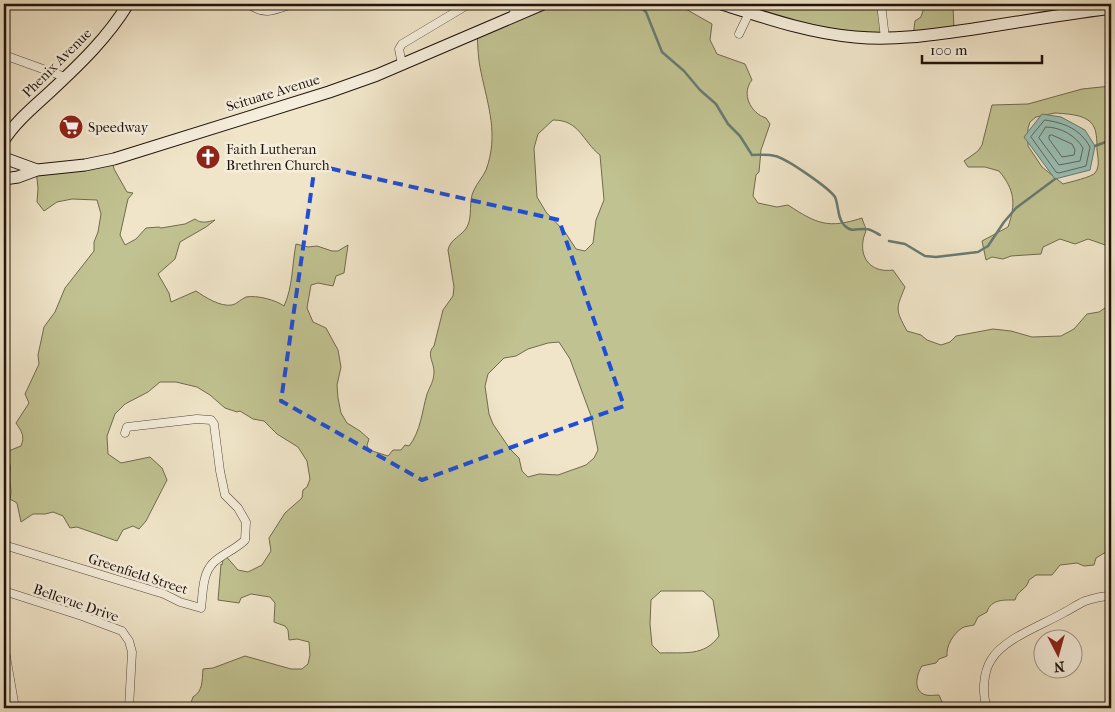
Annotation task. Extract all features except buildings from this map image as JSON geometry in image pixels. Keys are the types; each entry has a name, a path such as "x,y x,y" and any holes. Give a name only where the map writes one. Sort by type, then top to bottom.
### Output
{"main road":[{"name":"Phenix Avenue","path":"4,140 13,128 111,30 127,4"},
{"name":"Scituate Avenue","path":"4,158 36,170 77,166 114,159 329,92 402,64 543,4"},
{"path":"722,4 789,25 831,34 885,38 917,37 1111,8"},
{"path":"4,179 18,177 36,170"}],"street":[{"path":"249,4 259,11 275,10 292,4"},
{"path":"402,64 399,49 402,44 469,4"},
{"path":"512,4 516,16"},
{"path":"881,4 885,38"},
{"path":"738,34 749,13"},
{"path":"4,55 65,78"},
{"name":"Greenfield Street","path":"4,544 164,594 180,602 201,608 205,576 212,564 245,540 246,522 238,508 225,495 214,424 211,420 197,419 127,427 126,433"},
{"name":"Bellevue Drive","path":"4,591 122,631 131,647 129,708"},
{"path":"987,708 984,695 986,669 991,659 1005,644 1082,602 1102,596 1111,596"},
{"path":"4,645 15,708"}],"highlighted area":[{"path":"315,165 559,220 624,406 422,480 281,401"}],"green space":[{"path":"544,4 660,4 664,9 684,8 712,24 710,40 717,54 745,64 752,80 747,91 749,102 756,112 766,118 770,124 761,150 759,172 756,175 753,196 758,203 777,207 788,205 807,217 823,223 840,223 862,218 866,229 863,248 866,260 880,270 893,270 905,287 898,309 903,324 907,331 921,335 927,340 941,345 950,342 956,336 993,329 1011,331 1032,337 1061,336 1074,329 1087,314 1099,312 1111,304 1111,549 1096,558 1094,565 1084,566 1077,563 1060,565 1052,575 1036,575 1029,580 1015,600 995,602 987,612 978,617 974,625 963,627 949,644 947,656 939,659 936,663 922,666 917,678 917,687 926,695 939,695 942,702 946,704 945,708 189,708 193,697 199,692 203,669 213,668 245,656 291,669 302,669 308,664 310,655 309,642 297,639 289,640 288,630 285,626 274,622 275,603 270,597 251,594 241,598 239,603 218,600 221,564 224,554 238,570 248,572 262,565 271,551 269,538 285,513 302,498 303,490 307,487 310,479 307,461 298,447 277,434 264,421 253,419 240,411 237,412 225,408 197,387 176,382 160,382 148,392 125,404 115,414 107,436 108,454 121,463 150,457 162,468 167,480 146,521 139,529 133,526 123,530 117,541 77,527 70,528 63,516 53,512 33,514 21,522 17,503 10,499 10,466 4,455 6,452 21,446 22,434 16,423 29,403 25,394 39,364 38,355 44,327 55,312 65,288 94,251 94,242 101,214 97,200 72,199 57,202 44,211 37,202 36,170 112,158 114,169 127,192 133,193 128,199 120,235 125,245 136,239 146,228 161,228 185,224 195,219 202,222 215,220 180,242 175,259 158,274 169,293 171,302 196,291 213,301 227,305 236,304 246,297 255,297 266,298 284,306 291,283 296,244 308,247 317,246 332,251 338,251 348,245 344,273 336,276 333,286 318,283 311,285 307,308 313,322 326,328 338,350 341,367 337,385 338,398 341,413 347,423 369,439 367,445 369,450 388,456 393,450 401,450 405,445 409,446 419,427 433,378 434,368 431,352 443,310 453,296 454,287 449,246 469,223 472,194 486,170 492,145 491,121 479,63 477,34","holes":["553,120 562,121 575,127 600,155 604,200 596,220 593,243 585,251 576,249 565,232 546,212 537,197 534,148 538,134","559,342 570,359 591,416 598,450 594,458 586,465 558,475 539,474 528,477 522,471 519,458 510,449 493,424 489,414 485,386 488,374 504,358 516,356 528,349","661,591 703,591 713,600 719,636 713,643 700,650 685,653 660,653 652,645 650,624 651,600"]},
{"path":"719,4 881,4 885,38 835,36"},
{"path":"925,4 953,4 954,32 913,36 915,21 921,17"},
{"path":"1111,86 1111,247 1088,239 1075,244 1060,239 1043,247 1041,254 1011,256 1003,259 992,257 986,260 982,241 1008,227 1013,204 1011,191 999,171 985,167 968,167 964,161 978,151 982,145 992,105 1028,104 1082,89","holes":["1055,113 1082,117 1087,119 1094,127 1096,132 1098,168 1093,175 1063,184 1042,167 1028,146 1030,122 1036,117"]}],"water":[{"path":"1042,114 1061,117 1085,130 1095,146 1090,170 1055,179 1024,137"}],"waterway":[{"path":"638,5 646,12 662,52 684,71 700,90 716,104 728,124 740,136 752,155 775,156 797,167 825,187 835,197 842,223 845,226 853,230 872,230 880,235"},
{"path":"1095,146 1111,140"},
{"path":"889,241 905,244 925,256 936,257 978,252 988,246 1016,208 1055,179"}],"place":[{"name":"Speedway","path":"71,127"},
{"name":"Faith Lutheran Brethren Church","path":"208,157"}]}
